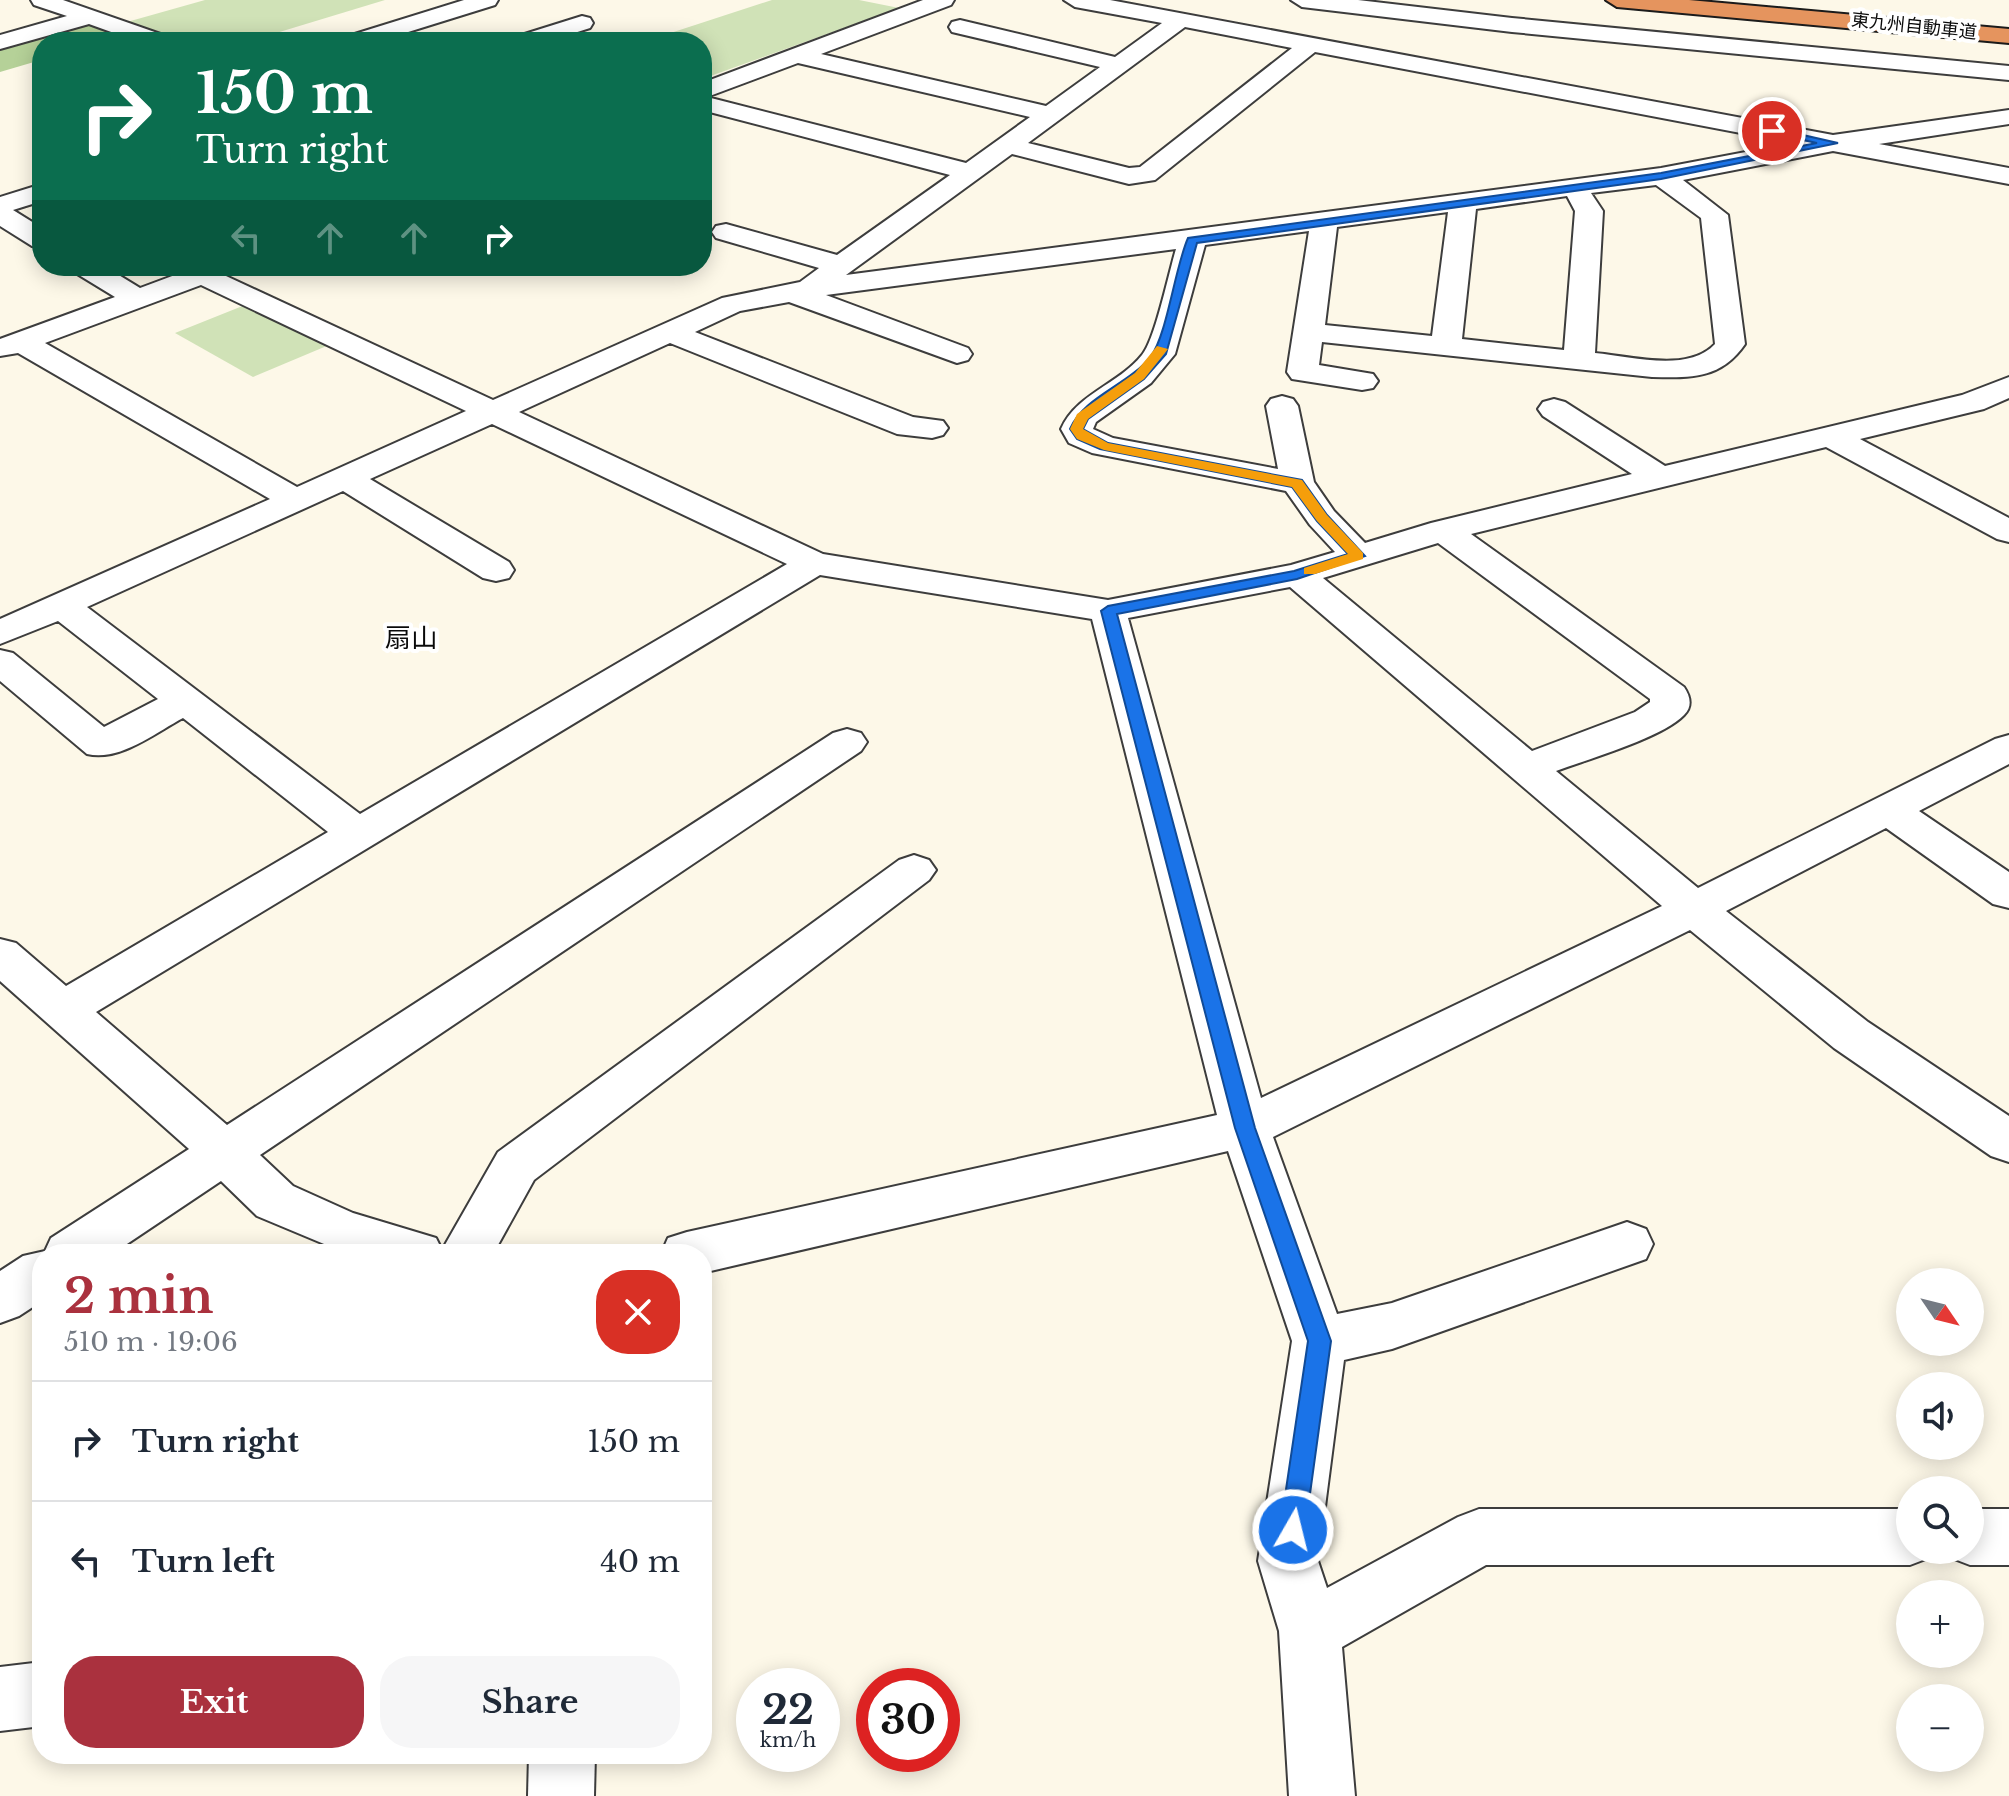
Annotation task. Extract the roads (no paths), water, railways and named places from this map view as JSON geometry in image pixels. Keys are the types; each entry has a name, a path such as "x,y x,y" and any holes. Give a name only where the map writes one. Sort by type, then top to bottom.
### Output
{"highway":[{"path":"1617,0 1953,31"},
{"name":"東九州自動車道","path":"1676,0 2009,36"},
{"name":"東九州自動車道","path":"1780,0 2009,19"},
{"path":"1894,3 2009,19"}],"street":[{"path":"42,0 132,32"},
{"path":"0,42 81,14 108,0"},
{"path":"385,32 487,0"},
{"path":"712,87 943,0"},
{"path":"1075,0 2009,176"},
{"path":"1302,0 1512,25 2009,73"},
{"path":"800,291 1011,146 1181,20"},
{"path":"554,32 582,23"},
{"path":"1437,68 1512,25"},
{"path":"960,27 1121,65"},
{"path":"1011,146 1129,176 1146,174 1311,44"},
{"path":"798,56 1052,115"},
{"path":"712,106 973,173"},
{"path":"714,130 750,115"},
{"path":"0,633 732,304 800,291 1661,176 1833,143 2009,117"},
{"path":"1310,332 1652,368 1697,367 1724,356 1730,344 1714,215 1661,176"},
{"path":"1575,188 1589,211 1579,360"},
{"path":"0,206 32,195"},
{"path":"1446,346 1463,203"},
{"path":"0,214 32,234"},
{"path":"1324,222 1303,372 1362,381"},
{"path":"726,232 840,265"},
{"path":"1192,241 1160,354 1140,376 1082,417 1077,429 1081,436 1104,446 1297,483"},
{"path":"100,276 138,299"},
{"path":"11,346 198,276"},
{"path":"226,276 492,412 814,563 1108,611 1297,575 1443,530 1973,402 2009,386"},
{"path":"800,291 957,354"},
{"path":"669,332 908,427 932,428"},
{"path":"11,346 296,500"},
{"path":"1282,406 1297,483 1322,518 1358,556"},
{"path":"1554,409 1660,478"},
{"path":"1832,437 2009,532"},
{"path":"345,478 496,570"},
{"path":"1443,530 1670,695 1670,707 1649,721 1528,767"},
{"path":"62,1010 814,563"},
{"path":"1297,575 1694,909 1851,1035 2009,1142"},
{"path":"61,605 358,834"},
{"path":"1108,611 1245,1128 1319,1341 1288,1561 1310,1631 1322,1796"},
{"path":"0,661 101,745 185,701"},
{"path":"85,1244 847,742"},
{"path":"712,1248 1245,1128 1694,909 2009,748"},
{"path":"1888,810 2009,893"},
{"path":"472,1244 516,1166 914,870"},
{"path":"0,955 186,1116 275,1201 340,1230 385,1244"},
{"path":"1319,1341 1392,1326 1627,1244"},
{"path":"0,1300 32,1279"},
{"path":"1310,1631 1479,1537 1896,1537"},
{"path":"1984,1537 2009,1537"},
{"path":"0,1699 32,1695"},
{"path":"561,1796 562,1764"}],"district":[{"name":"扇山","path":"411,638"}]}
